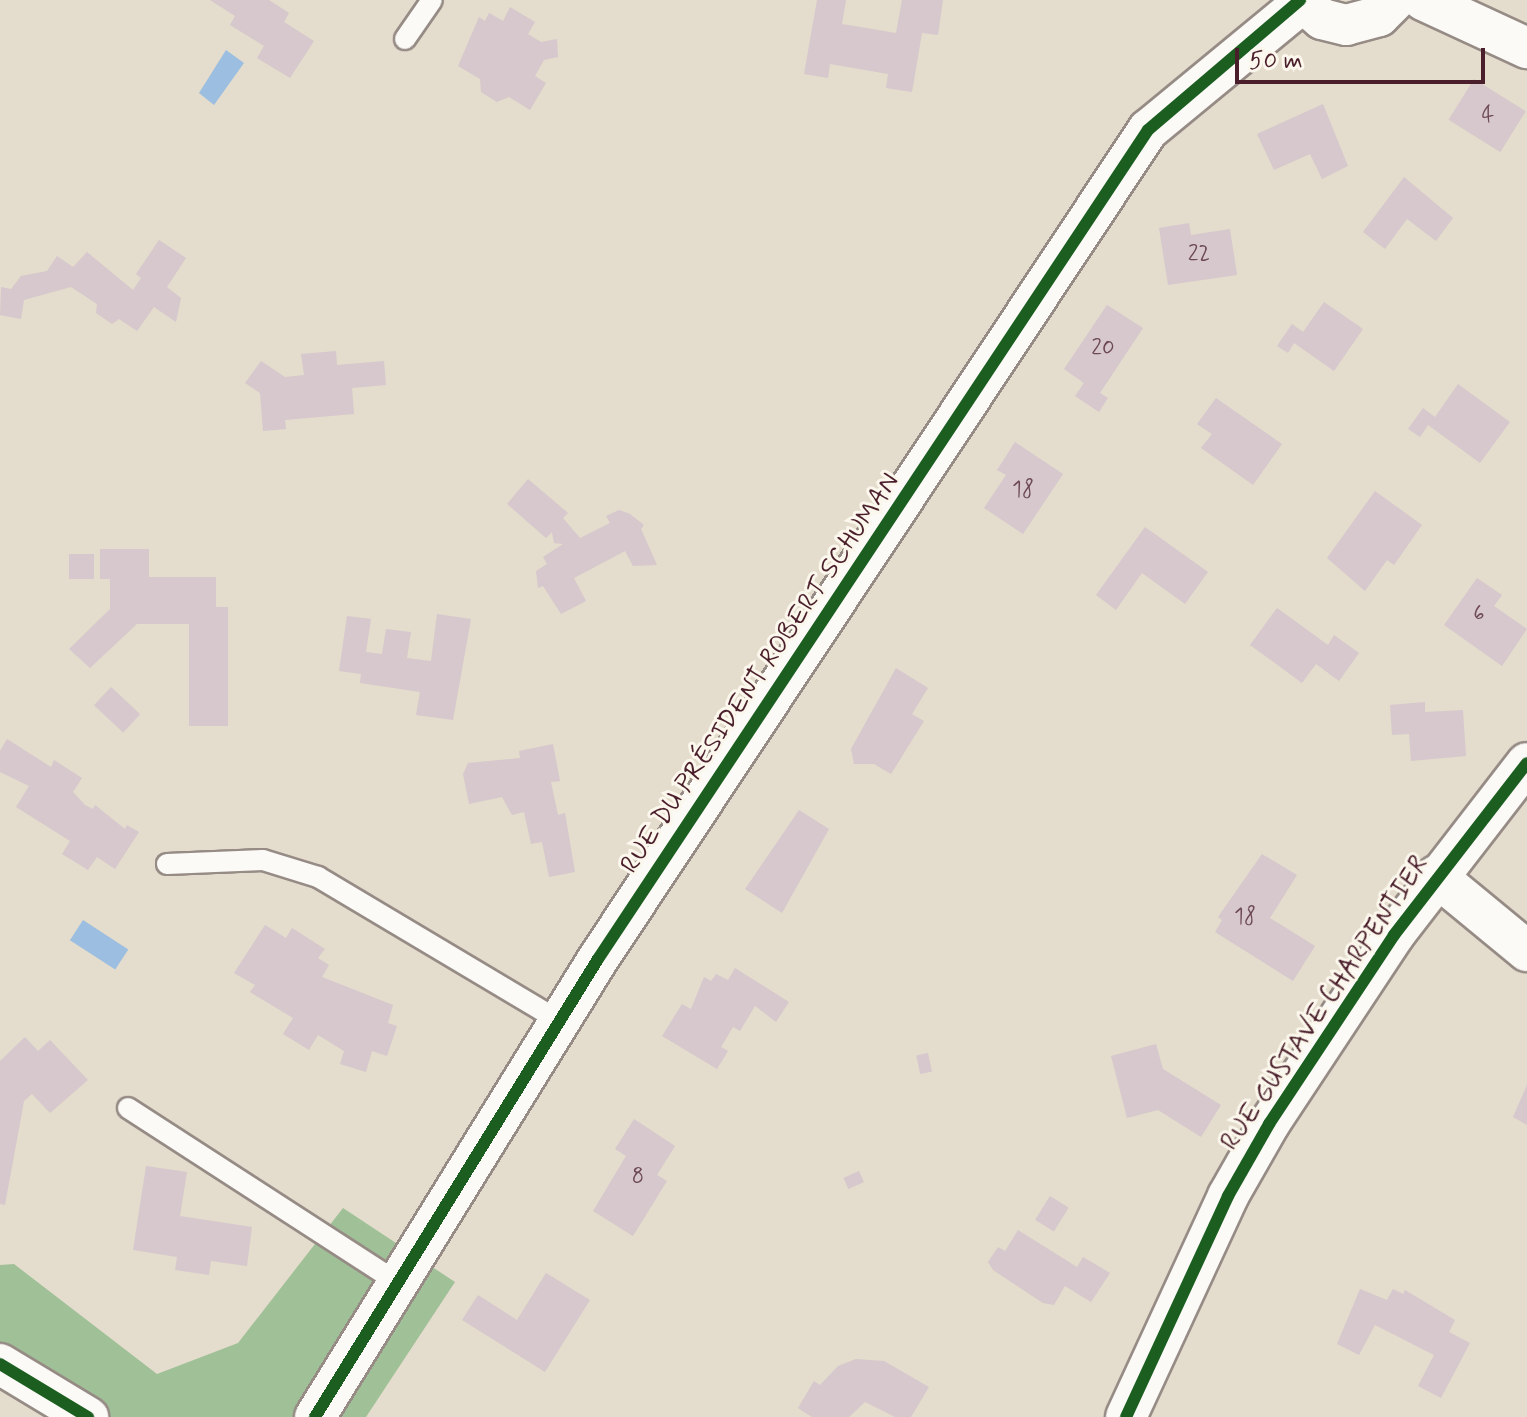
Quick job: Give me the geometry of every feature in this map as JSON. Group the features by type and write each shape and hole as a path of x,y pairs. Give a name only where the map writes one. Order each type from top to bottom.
{"street":[{"path":"1301,2 1322,19 1346,25 1379,16 1395,0"},
{"path":"1423,0 1527,48"},
{"name":"RUE DU PRÉSIDENT ROBERT SCHUMAN","path":"315,1417 560,1021 1148,130 1301,2"},
{"name":"RUE GUSTAVE CHARPENTIER","path":"1126,1417 1239,1174 1436,876 1527,763"},
{"path":"1436,876 1527,951"},
{"path":"0,1364 88,1417"}],"lane":[{"path":"405,39 432,0"},
{"path":"167,864 263,860 318,877 560,1021"},
{"path":"128,1108 398,1283"}],"green space":[{"path":"343,1208 455,1282 366,1417 70,1417 0,1346 0,1265 14,1264 157,1374 238,1343"}],"water":[{"path":"226,50 244,63 214,105 199,93"},
{"path":"83,920 128,949 115,970 70,940"}],"building":[{"path":"210,0 269,0 289,13 284,22 314,41 290,78 257,58 264,46 230,25 235,16"},
{"path":"817,0 846,0 842,24 896,33 902,0 943,0 938,35 922,33 912,92 886,88 888,74 830,64 828,78 804,74"},
{"path":"510,7 535,22 528,34 541,42 557,39 558,57 544,60 535,76 546,83 530,110 509,97 497,102 481,92 480,79 458,66 479,17 485,21 489,13 503,21"},
{"path":"1474,79 1526,111 1500,152 1449,120"},
{"path":"1323,104 1348,166 1322,179 1310,154 1274,170 1257,134"},
{"path":"1404,177 1453,218 1436,241 1407,219 1385,249 1363,232"},
{"path":"1189,223 1191,235 1230,229 1237,275 1168,285 1159,228"},
{"path":"159,240 186,258 167,287 181,298 176,322 154,307 137,331 119,319 112,324 96,313 97,304 71,287 24,300 21,319 0,315 1,287 11,289 21,276 47,271 57,256 73,267 87,252 133,290 141,278 136,274"},
{"path":"1324,302 1363,329 1334,371 1294,343 1288,353 1277,346 1292,324 1303,332"},
{"path":"1107,305 1143,328 1100,393 1108,398 1099,412 1075,396 1084,383 1064,369"},
{"path":"336,351 337,365 384,361 386,385 352,388 354,414 285,420 286,429 263,431 260,393 245,383 261,361 285,377 304,375 301,354"},
{"path":"1458,384 1510,422 1480,463 1428,425 1420,437 1408,429 1423,408 1435,417"},
{"path":"1216,398 1282,444 1253,485 1201,448 1212,434 1197,424"},
{"path":"1015,442 1063,474 1023,534 984,508 1006,475 997,470"},
{"path":"528,479 568,513 563,518 580,538 610,523 606,516 619,510 630,514 644,525 641,529 657,565 633,566 625,551 574,578 586,601 561,614 543,586 538,588 536,571 547,564 543,557 563,544 554,543 552,532 546,538 507,504"},
{"path":"1375,491 1422,525 1394,565 1387,560 1365,591 1327,558"},
{"path":"1145,527 1208,572 1185,604 1142,573 1116,610 1096,595"},
{"path":"100,549 149,549 149,577 216,577 216,607 228,607 228,726 189,726 189,624 137,624 90,668 69,649 110,609 110,579 100,579"},
{"path":"69,554 94,554 94,579 69,579"},
{"path":"1477,578 1502,595 1494,606 1527,629 1502,666 1444,625"},
{"path":"1277,608 1328,645 1334,635 1359,653 1339,681 1316,664 1302,683 1250,645"},
{"path":"437,614 471,619 453,720 416,715 420,692 360,683 361,674 339,671 347,616 371,619 366,652 382,654 386,629 411,632 407,658 431,661"},
{"path":"896,668 928,688 912,714 924,721 891,774 874,764 854,764 851,749"},
{"path":"111,687 140,714 123,733 94,705"},
{"path":"1425,702 1425,712 1463,710 1466,756 1411,761 1409,734 1392,735 1390,705"},
{"path":"7,739 51,767 54,760 82,778 73,792 85,805 93,809 95,805 125,829 127,825 139,832 115,869 97,857 88,870 62,854 70,841 16,807 29,786 0,772 0,751"},
{"path":"553,744 560,781 551,782 558,815 565,813 575,872 549,877 542,842 531,844 524,812 512,815 502,797 469,804 463,774 468,763 520,758 519,751"},
{"path":"799,810 829,829 782,913 745,889"},
{"path":"1262,854 1297,875 1270,918 1315,946 1293,981 1215,932 1222,920 1218,917"},
{"path":"265,925 286,938 292,928 325,949 318,958 329,965 322,977 393,1005 388,1023 397,1026 387,1056 372,1051 366,1072 340,1064 344,1051 318,1035 309,1050 283,1034 293,1018 250,992 255,985 234,973"},
{"path":"735,968 789,1002 776,1022 755,1006 740,1031 733,1027 721,1047 728,1051 717,1069 662,1036 682,1004 691,1009 704,977 711,981 716,974 728,980"},
{"path":"25,1037 38,1051 50,1040 88,1080 50,1113 32,1094 24,1101 5,1205 0,1204 0,1061"},
{"path":"1156,1044 1163,1069 1221,1105 1201,1137 1158,1110 1127,1118 1111,1056"},
{"path":"928,1053 932,1072 920,1074 916,1055"},
{"path":"1527,1085 1527,1125 1513,1117"},
{"path":"634,1119 675,1146 657,1175 667,1181 633,1236 593,1211 626,1156 615,1149"},
{"path":"146,1166 187,1172 180,1216 252,1227 247,1266 211,1261 209,1275 175,1270 177,1257 133,1250"},
{"path":"859,1171 864,1182 848,1189 843,1178"},
{"path":"1050,1196 1069,1208 1054,1231 1035,1220"},
{"path":"1018,1230 1077,1267 1083,1257 1110,1273 1091,1302 1065,1286 1054,1305 1043,1303 993,1270 988,1262 998,1247 1005,1251"},
{"path":"546,1273 590,1300 545,1372 462,1320 478,1295 517,1320"},
{"path":"1360,1289 1387,1300 1393,1289 1403,1294 1405,1290 1455,1320 1449,1332 1470,1343 1441,1398 1418,1386 1434,1355 1375,1325 1359,1355 1337,1344"},
{"path":"856,1359 884,1361 929,1387 911,1417 895,1417 865,1402 849,1417 812,1417 798,1408 814,1381 820,1385 838,1366"}],"cycle path":[{"path":"315,1417 598,959 1148,130 1300,0"},
{"path":"1126,1417 1228,1196 1269,1124 1394,935 1527,763"},
{"path":"0,1364 88,1417"}]}
